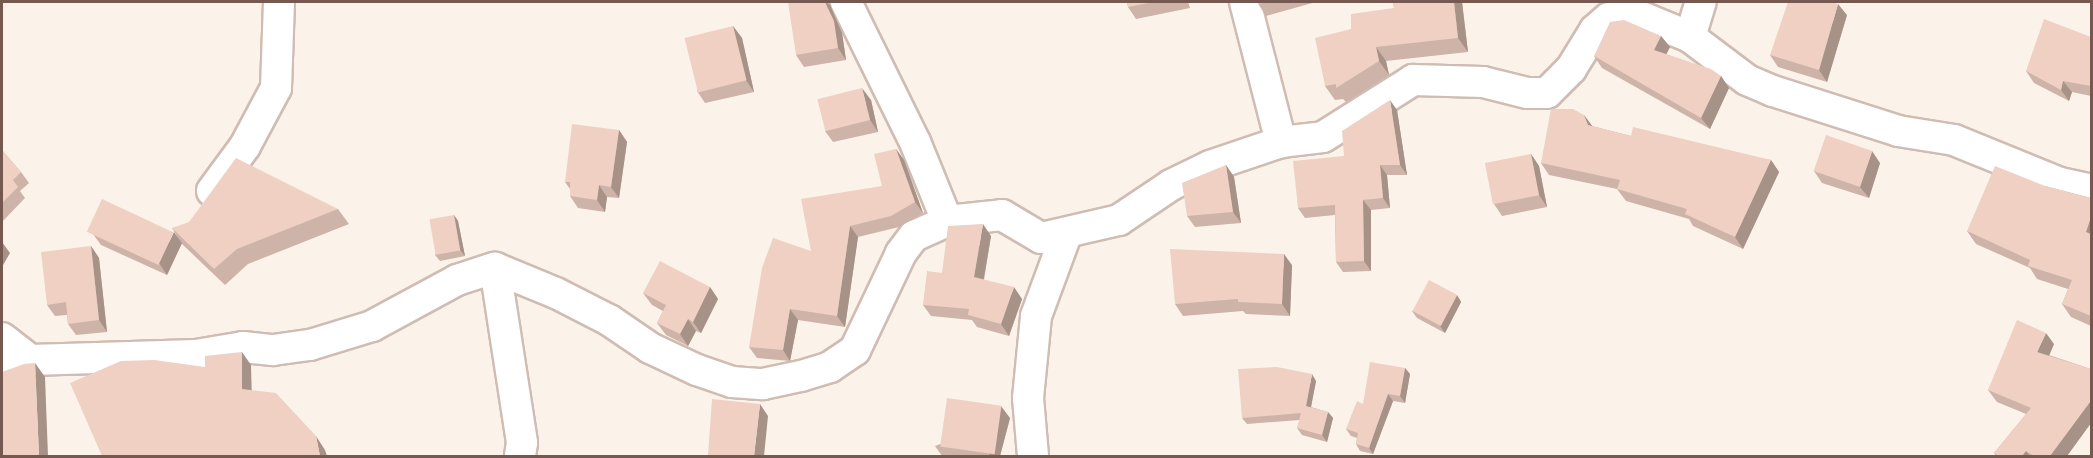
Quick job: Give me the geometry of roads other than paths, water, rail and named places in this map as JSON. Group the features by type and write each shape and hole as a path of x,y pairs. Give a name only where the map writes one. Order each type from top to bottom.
{"street":[{"path":"192,218 245,146 276,88 279,2"},
{"path":"846,2 915,142 947,221"},
{"path":"1245,2 1281,142"},
{"path":"1690,37 1701,2"},
{"path":"2,371 30,360 196,355 310,345 372,326 457,280 495,268 556,293 609,320 650,348 697,369 732,382 763,384 830,367 855,350 901,253 914,236 947,221 1002,215 1041,238 1066,235 1119,220 1171,185 1209,166 1281,142 1323,137 1413,80 1483,82 1527,93 1547,93 1571,69 1595,30 1609,18 1634,14 1690,37 1747,80 1773,91 1898,131 1954,140 2060,183 2091,190"},
{"path":"1033,456 1028,398 1036,316 1066,235"},
{"path":"495,268 522,443 520,456"},
{"path":"2,338 30,360"}]}
